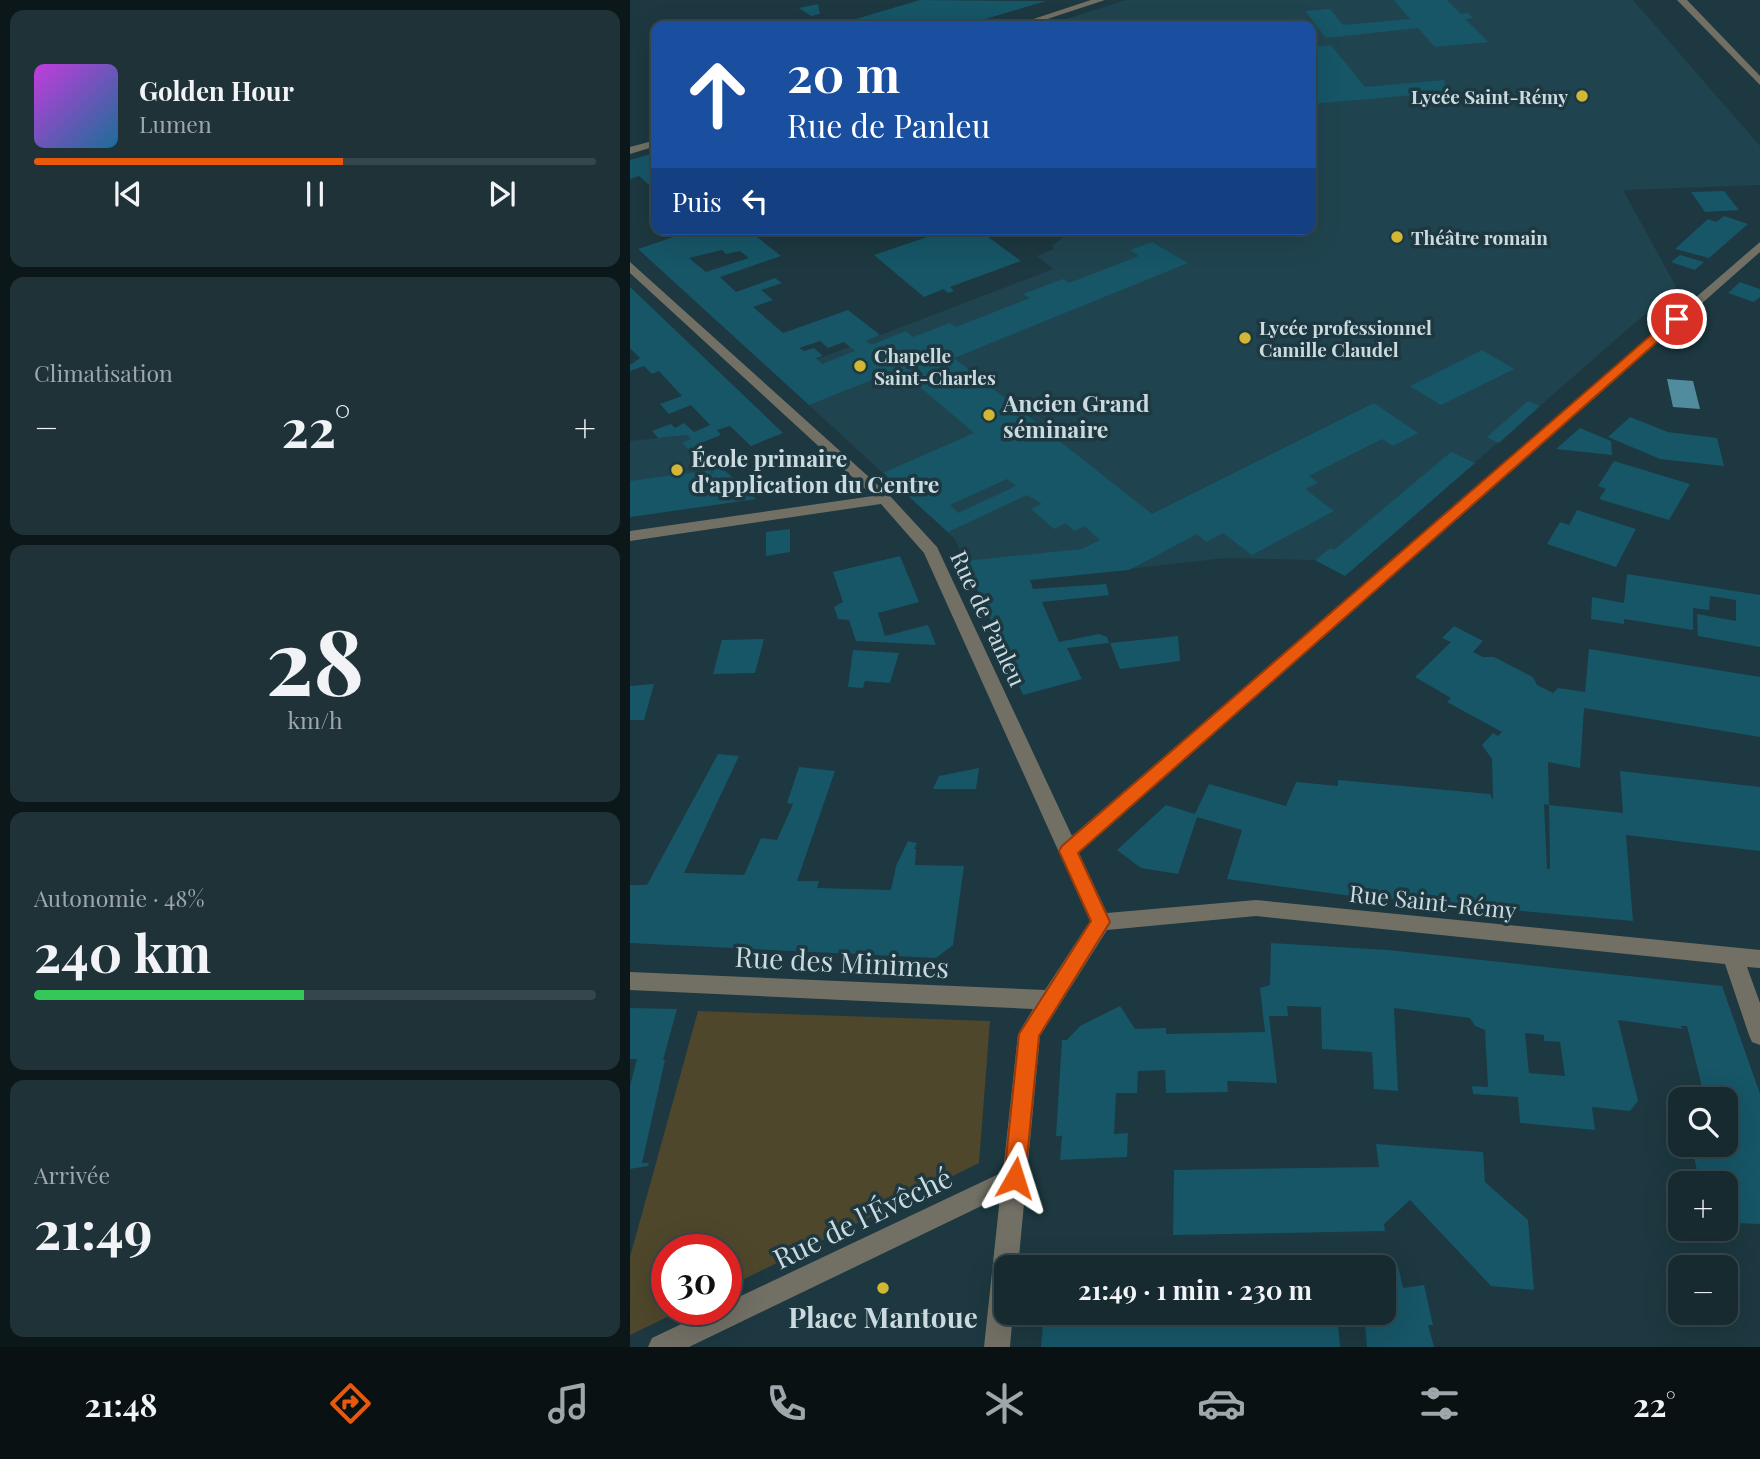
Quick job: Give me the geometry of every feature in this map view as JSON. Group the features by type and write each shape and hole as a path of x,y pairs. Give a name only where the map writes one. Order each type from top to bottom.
{"street":[{"path":"1033,21 1100,0"},
{"path":"1682,0 1760,82"},
{"path":"630,151 651,145"},
{"path":"1068,851 1760,246"},
{"name":"Rue de Panleu","path":"630,266 885,499 931,551 1101,922"},
{"path":"630,536 885,499"},
{"name":"Rue Saint-Rémy","path":"1101,922 1256,908 1760,959"},
{"path":"997,1347 1029,1034 1101,922"},
{"path":"1733,956 1760,1035"},
{"name":"Rue des Minimes","path":"630,981 1051,1000"},
{"name":"Rue de l'Évêché","path":"661,1347 1015,1178"}],"shaded area":[{"name":"Lycée professionnel Camille Claudel","path":"1126,0 1633,0 1760,146 1760,185 1623,190 1676,287 1345,576 1315,560 1226,558 975,586 955,539 776,375 1053,269 1037,256 1054,249 1052,246 1066,235 1316,235 1316,21 1060,21"},
{"path":"1667,379 1693,381 1700,409 1673,407"},
{"name":"École primaire d'application du Centre","path":"687,435 756,499 630,517 630,441"},
{"path":"698,1011 990,1021 979,1163 742,1280 742,1234 651,1234 651,1325 630,1335 630,1257"}],"building":[{"path":"920,0 1046,1 979,21 856,19"},
{"path":"1394,0 1447,0 1461,14 1468,13 1473,18 1465,19 1488,42 1435,47 1418,28 1326,38 1316,25 1316,21 1313,21 1305,11 1330,9 1343,25 1410,19"},
{"path":"818,4 820,14 811,16 799,8"},
{"path":"1331,45 1365,87 1444,80 1447,92 1316,104 1316,46"},
{"path":"651,154 651,187 639,176 630,179 630,160"},
{"path":"1724,191 1739,210 1705,212 1691,192"},
{"path":"1724,216 1748,224 1709,258 1675,249 1708,219 1716,222"},
{"name":"Ancien Grand séminaire","path":"679,235 755,235 781,256 720,277 736,292 775,278 782,283 761,290 773,300 753,307 783,333 848,310 880,335 866,341 871,345 906,331 913,337 950,323 956,327 1030,298 1023,294 1063,279 1069,283 1139,256 1130,250 1152,242 1188,263 954,358 1152,514 1374,403 1418,433 1393,446 1382,439 1309,476 1318,483 1305,489 1334,511 1252,555 1223,533 1206,542 1197,534 1129,570 1030,580 1033,589 1106,584 1109,595 1042,602 1059,642 1099,634 1107,637 1109,643 1067,648 1082,679 1023,695 965,561 1082,549 1100,540 1084,526 1074,531 1066,523 1054,529 1031,509 1042,504 1027,495 948,532 883,473 974,433 899,369 809,405 638,249","holes":["722,250 726,254 740,251 749,258 706,272 689,258","820,341 828,348 844,342 855,351 822,364 816,358 823,356 814,348 804,351 799,348","1007,479 1016,486 958,513 950,505"]},
{"path":"933,235 985,235 1021,261 950,287 954,291 948,293 944,289 924,297 874,255"},
{"path":"1680,255 1704,262 1695,270 1671,262"},
{"path":"1740,282 1760,289 1760,297 1754,302 1728,293"},
{"path":"630,287 783,433 751,446 730,426 717,430 721,435 696,445 756,499 630,517 630,481 711,470 682,443 691,439 687,435 658,438 652,431 671,424 675,428 684,423 694,432 710,425 691,405 669,414 660,404 682,396 659,371 652,374 644,366 630,371 630,365 640,358 630,348"},
{"path":"1482,350 1514,369 1441,405 1410,386"},
{"path":"1528,401 1540,406 1499,443 1487,437"},
{"path":"1630,417 1668,432 1717,438 1724,466 1660,459 1608,437"},
{"path":"1580,428 1611,441 1612,455 1556,449"},
{"path":"1451,452 1475,463 1345,576 1315,560 1331,548 1334,550"},
{"path":"1614,461 1690,484 1669,520 1599,499 1606,489 1598,486"},
{"path":"1577,510 1636,529 1616,567 1547,544 1560,522 1569,525"},
{"path":"790,529 790,552 766,556 766,532"},
{"path":"900,556 919,602 878,613 885,636 928,625 936,645 856,641 849,620 838,619 834,607 843,602 833,572"},
{"path":"1627,574 1760,595 1760,647 1698,636 1697,614 1736,621 1736,600 1710,596 1709,610 1693,608 1693,630 1624,619 1624,624 1591,619 1592,597 1624,603"},
{"path":"1454,626 1483,641 1473,652 1483,657 1494,657 1533,677 1537,685 1553,693 1558,688 1585,692 1589,649 1760,677 1760,737 1584,708 1580,768 1548,762 1549,805 1623,813 1620,771 1760,787 1760,851 1626,835 1633,921 1344,895 1227,879 1242,830 1197,817 1178,874 1141,868 1117,850 1166,805 1195,814 1209,784 1286,806 1296,782 1338,786 1338,780 1490,794 1493,800 1492,759 1482,745 1493,733 1498,736 1502,732 1447,702 1451,698 1415,677 1451,642 1442,638","holes":["1544,804 1549,805 1550,869 1547,869"]},
{"path":"1178,636 1180,661 1120,669 1110,643"},
{"path":"764,639 755,673 713,674 722,640"},
{"path":"853,650 899,653 890,683 865,681 863,688 848,687"},
{"path":"654,684 644,720 630,720 630,686"},
{"path":"718,754 739,756 684,873 744,875 761,838 777,840 793,804 787,803 799,767 835,771 797,881 819,881 817,888 891,890 896,866 908,841 917,843 914,849 915,865 964,866 953,945 936,958 630,943 630,885 647,885"},
{"path":"979,768 976,789 933,789 939,776"},
{"path":"1271,943 1388,950 1722,986 1760,1094 1760,1224 1738,1223 1738,1171 1697,1171 1694,1157 1738,1157 1738,1087 1702,1087 1687,1026 1681,1026 1682,1029 1618,1020 1638,1101 1630,1111 1592,1107 1595,1130 1520,1123 1518,1097 1473,1094 1472,1086 1488,1087 1485,1030 1475,1026 1470,1018 1394,1008 1398,1091 1374,1089 1372,1052 1322,1049 1321,1007 1287,1006 1288,1016 1269,1016 1277,1083 1227,1081 1228,1092 1166,1093 1165,1070 1138,1071 1137,1093 1116,1093 1114,1134 1128,1133 1127,1157 1060,1160 1062,1136 1056,1136 1062,1040 1067,1040 1080,1026 1120,1006 1135,1029 1166,1028 1166,1034 1265,1032 1260,988 1270,985","holes":["1525,1033 1544,1035 1544,1041 1560,1042 1565,1076 1529,1073"]},
{"path":"630,1008 677,1009 663,1060 642,1163 649,1163 648,1166 630,1169 630,1086 637,1059 630,1059"},
{"path":"1376,1144 1483,1152 1485,1182 1528,1220 1534,1290 1491,1286 1410,1200 1384,1224 1385,1231 1173,1235 1174,1170 1379,1167"},
{"path":"1398,1266 1403,1288 1424,1285 1433,1325 1428,1325 1434,1347 1367,1347 1365,1325 1396,1325"},
{"path":"1043,1325 1338,1325 1340,1347 1041,1347"}],"place":[{"name":"Lycée Saint-Rémy","path":"1582,96"},
{"name":"Théâtre romain","path":"1397,237"},
{"name":"Lycée professionnel Camille Claudel","path":"1245,338"},
{"name":"Chapelle Saint-Charles","path":"860,366"},
{"name":"Ancien Grand séminaire","path":"989,415"},
{"name":"École primaire d'application du Centre","path":"677,470"},
{"name":"Place Mantoue","path":"883,1288"}],"route":[{"path":"1015,1178 1029,1034 1101,922 1068,851 1677,319"}]}
